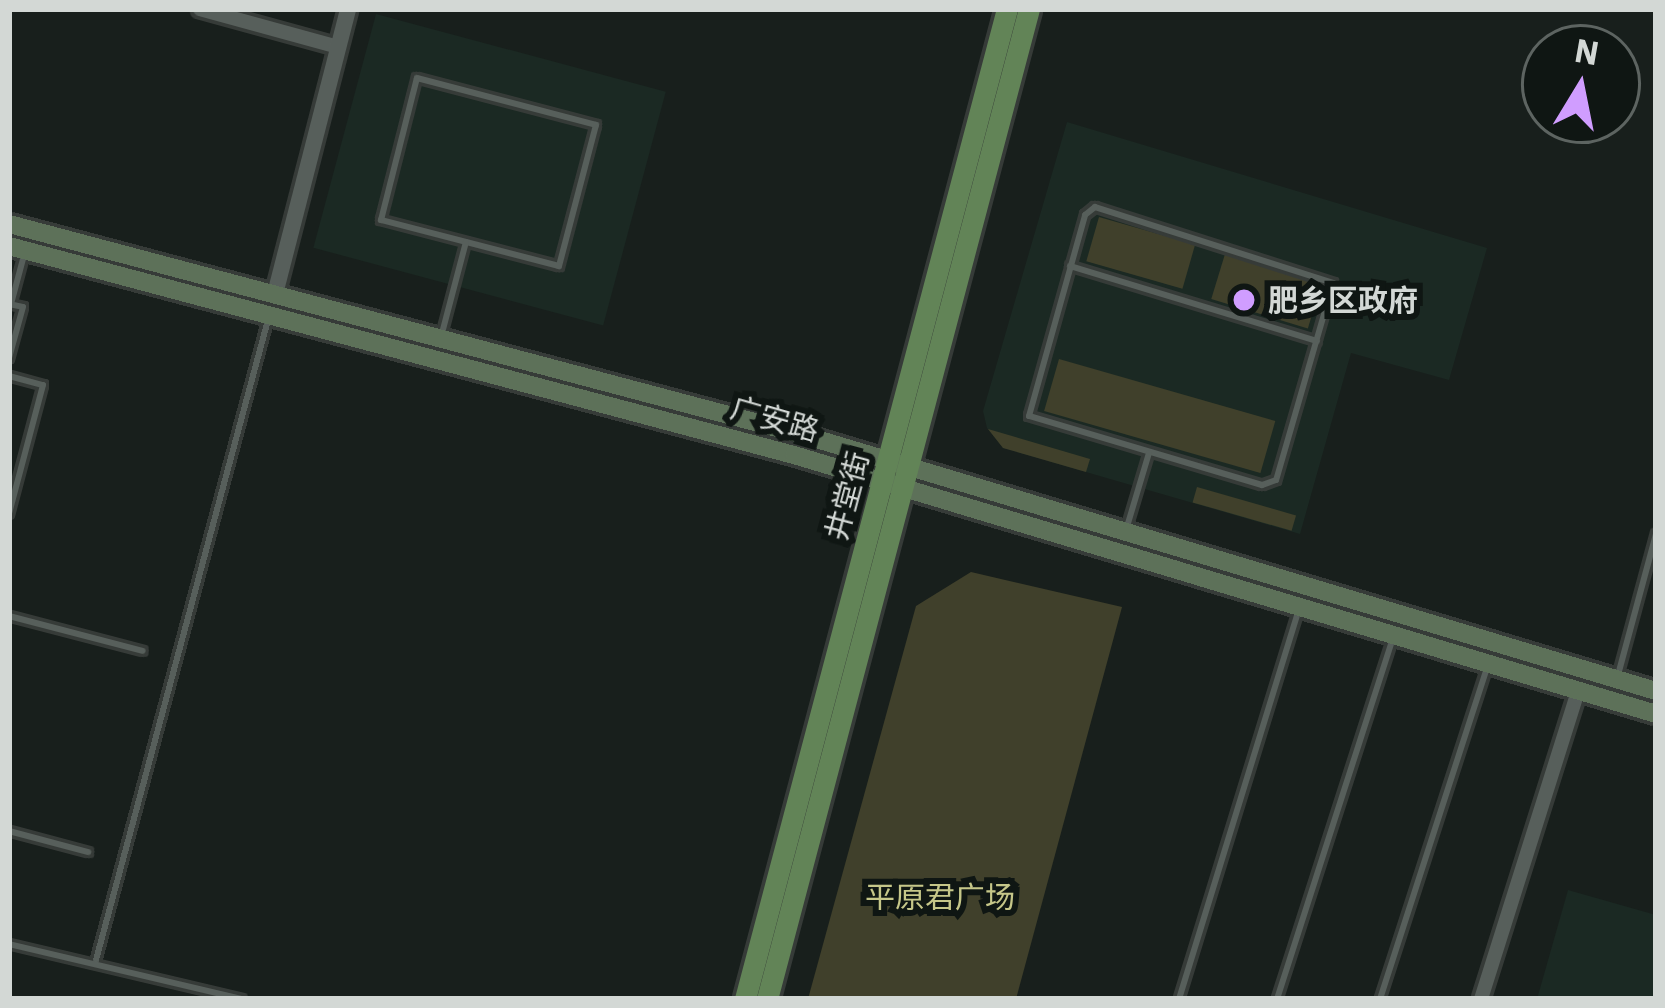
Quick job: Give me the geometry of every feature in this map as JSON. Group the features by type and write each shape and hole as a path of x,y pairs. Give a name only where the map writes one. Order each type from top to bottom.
{"main road":[{"name":"井堂街","path":"767,999 1007,9"},
{"name":"井堂街","path":"745,999 1029,9"},
{"name":"广安路","path":"9,224 441,338 895,474 1299,608 1656,714"},
{"name":"广安路","path":"17,249 1125,534 1656,692"}],"street":[{"path":"200,9 338,47"},
{"path":"275,294 348,9"},
{"path":"1481,999 1578,691"}],"lane":[{"path":"417,78 596,125 559,266 466,242 381,220 417,78"},
{"path":"1095,207 1331,280 1317,341 1276,480 1262,485 1028,416 1070,266 1095,207"},
{"path":"441,338 466,242"},
{"path":"9,358 22,307 10,304 17,249"},
{"path":"1070,266 1317,341"},
{"path":"9,944 94,967 270,315"},
{"path":"9,376 43,385 9,514"},
{"path":"1125,534 1148,453"},
{"path":"1616,680 1656,533"},
{"path":"1179,999 1299,608"},
{"path":"9,616 143,651"},
{"path":"1277,999 1393,636"},
{"path":"1379,999 1488,664"},
{"path":"9,831 88,852"},
{"path":"96,960 242,999"}],"shaded area":[{"path":"376,14 666,92 603,325 313,248"},
{"name":"肥乡区政府","path":"1067,122 1487,248 1449,380 1351,353 1300,534 1003,448 987,428 983,411"},
{"path":"1568,890 1656,915 1656,999 1537,999"}],"green space":[{"path":"1099,217 1195,245 1182,289 1086,261"},
{"path":"1225,254 1322,284 1308,328 1211,299"},
{"path":"1059,359 1275,421 1260,473 1044,411"},
{"path":"988,429 1090,459 1086,472 1003,448"},
{"path":"1197,487 1296,515 1292,531 1193,502"},
{"name":"平原君广场","path":"971,572 1122,607 1016,999 808,999 916,606"}],"place":[{"name":"肥乡区政府","path":"1244,300"}]}
